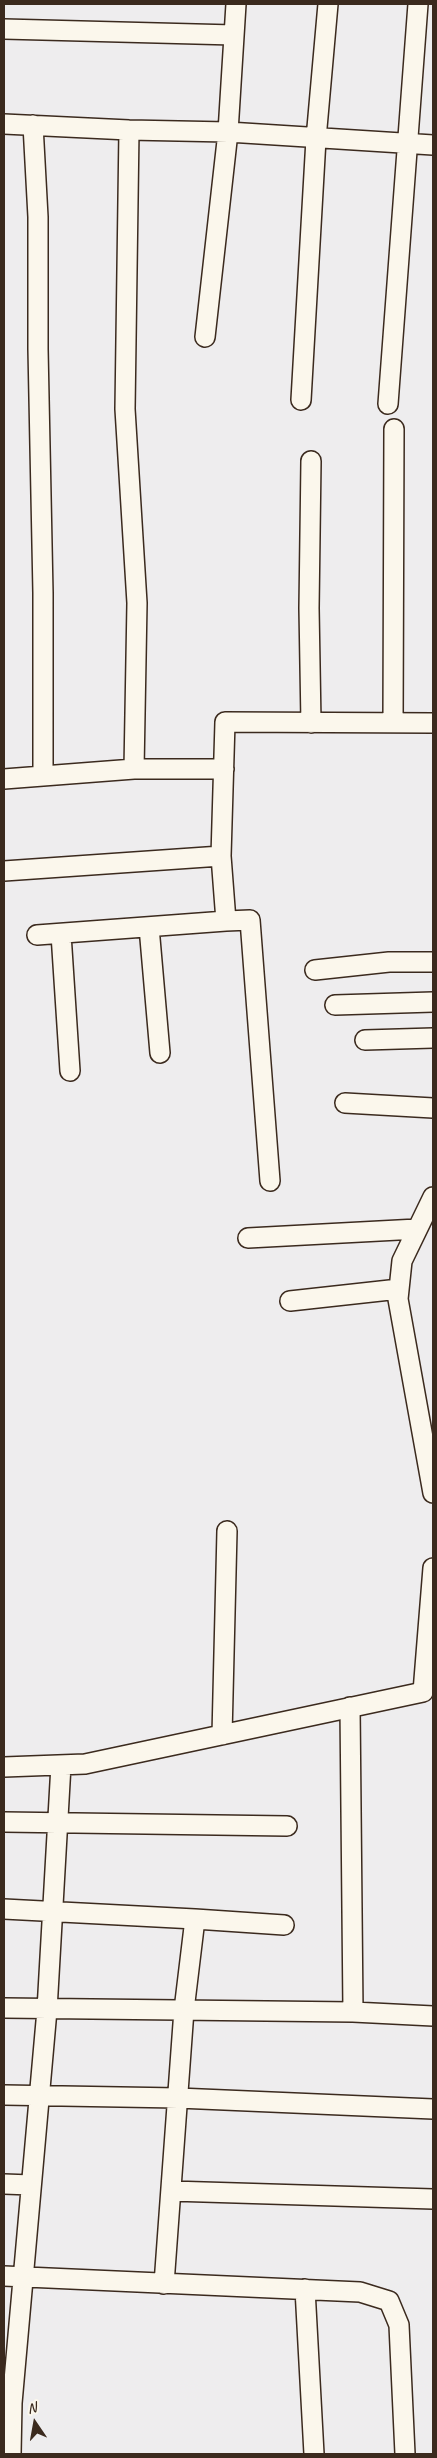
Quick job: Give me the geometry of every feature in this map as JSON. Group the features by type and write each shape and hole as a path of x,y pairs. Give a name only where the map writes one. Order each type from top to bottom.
{"street":[{"path":"205,337 228,132 236,4"},
{"path":"301,400 316,139 328,4"},
{"path":"388,404 418,4"},
{"path":"4,29 234,35"},
{"path":"4,124 129,130 228,132 433,145"},
{"path":"33,125 38,217 43,593 43,776"},
{"path":"129,130 125,409 136,603 134,769"},
{"path":"394,429 394,723"},
{"path":"311,461 309,608 311,724"},
{"path":"226,921 221,856 225,722 311,724 433,723"},
{"path":"4,779 134,769 224,769"},
{"path":"4,871 221,856"},
{"path":"37,935 250,920 270,1182"},
{"path":"149,927 160,1054"},
{"path":"61,934 70,1070"},
{"path":"315,970 389,962 433,962"},
{"path":"335,1006 433,1002"},
{"path":"364,1040 433,1038"},
{"path":"345,1103 433,1108"},
{"path":"432,1482 428,1432 398,1299 402,1261 433,1197"},
{"path":"248,1238 417,1229"},
{"path":"290,1301 399,1289"},
{"path":"222,1735 227,1532"},
{"path":"4,1767 85,1764 350,1707 428,1694 433,1568"},
{"path":"350,1707 354,2012"},
{"path":"12,2454 10,2365 23,2277 47,2010 56,1823 61,1765"},
{"path":"4,1822 288,1826"},
{"path":"4,1909 284,1925"},
{"path":"164,2284 184,2010 195,1919"},
{"path":"4,2008 47,2010 354,2012 433,2016"},
{"path":"4,2096 178,2098 433,2110"},
{"path":"4,2184 31,2185"},
{"path":"171,2191 433,2199"},
{"path":"4,2276 360,2292 389,2301 399,2325 405,2454"},
{"path":"305,2290 314,2454"}]}
